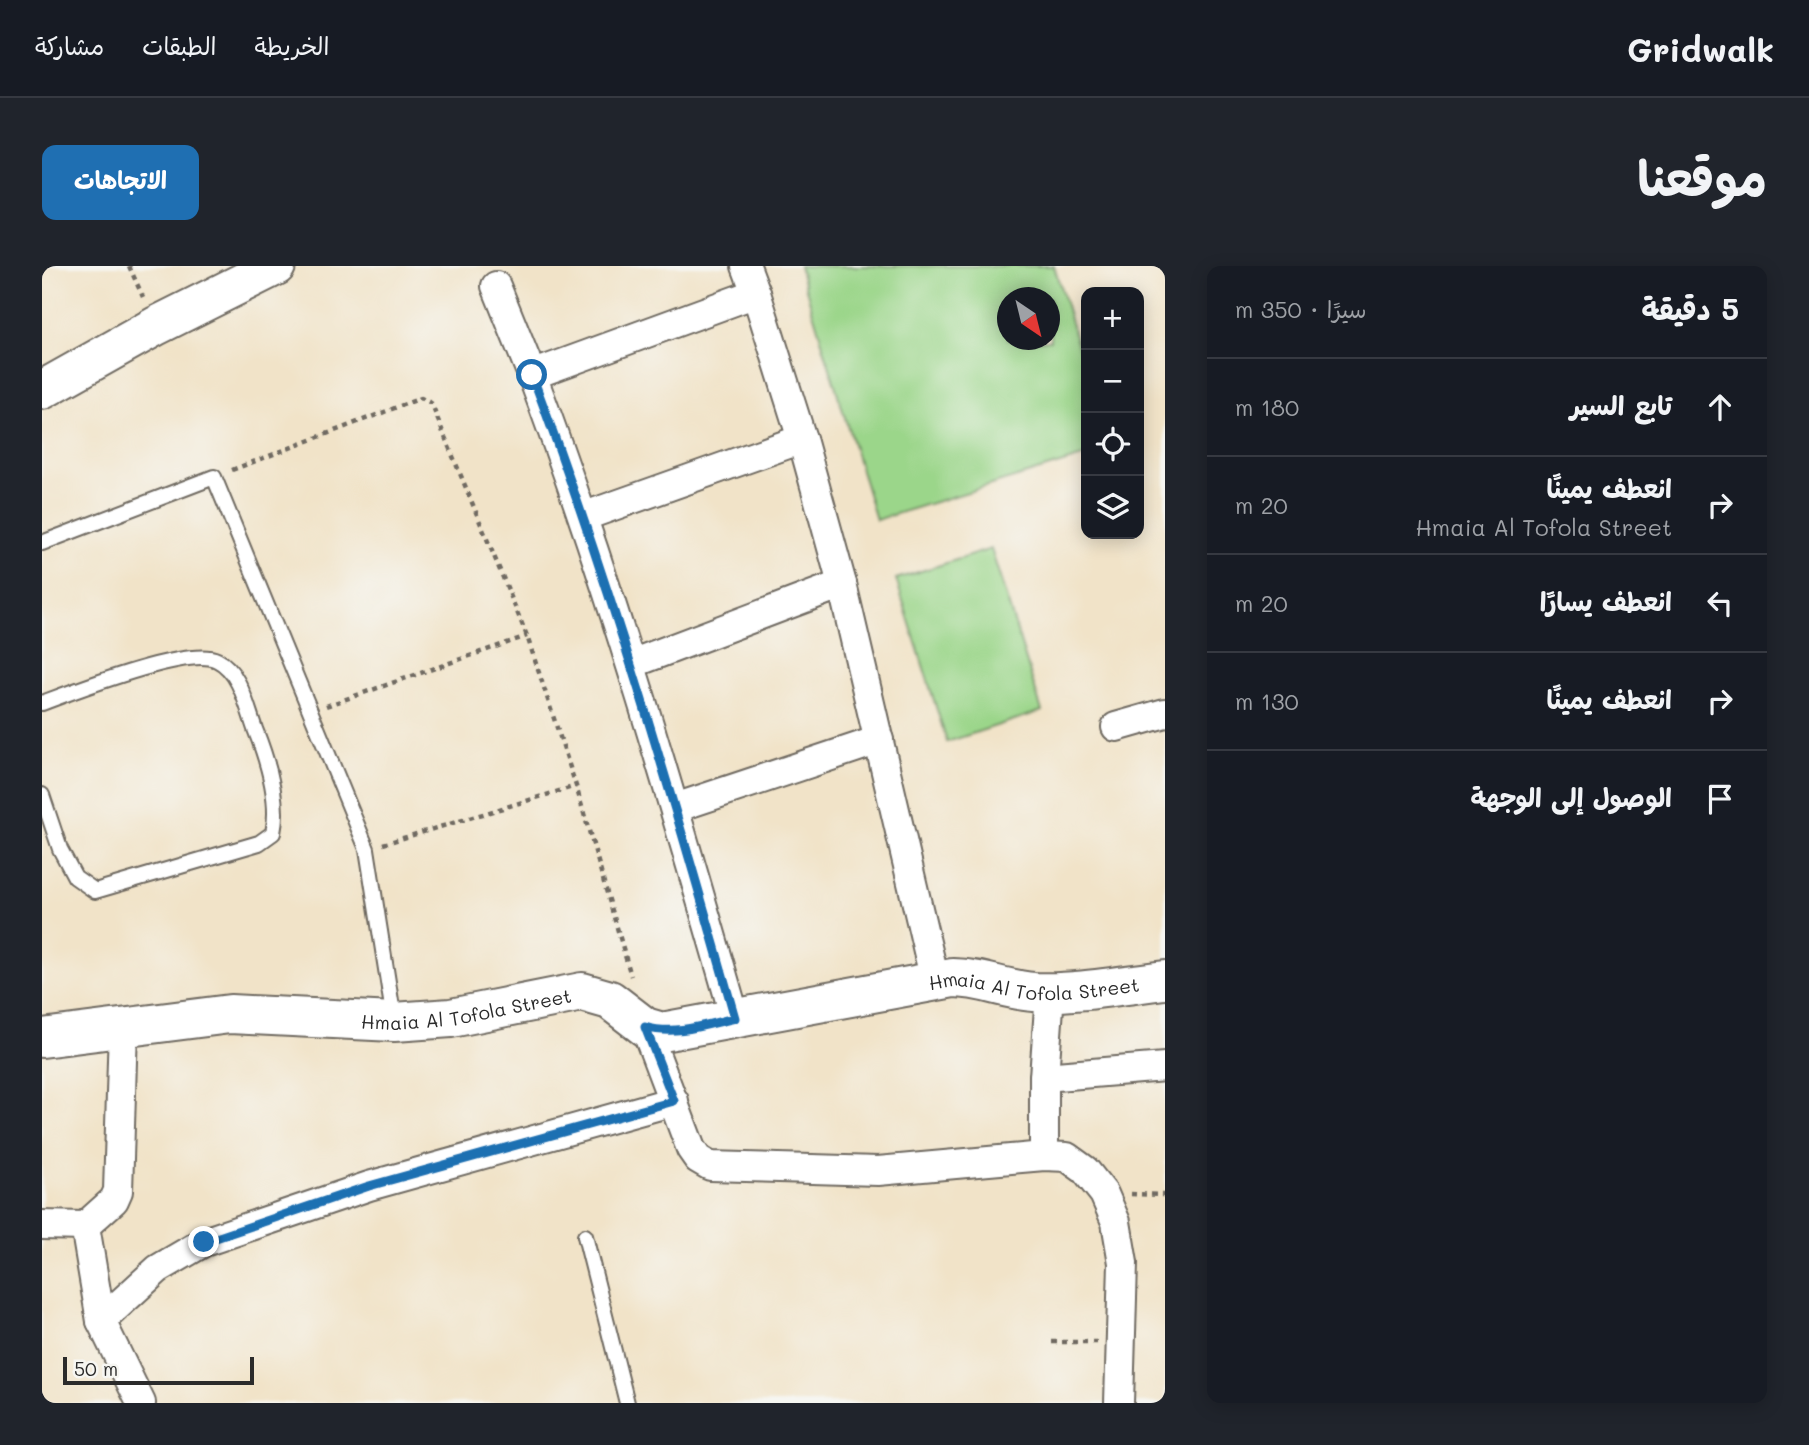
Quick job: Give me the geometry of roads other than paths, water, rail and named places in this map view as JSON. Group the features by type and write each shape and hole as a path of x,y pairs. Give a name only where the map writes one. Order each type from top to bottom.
{"street":[{"path":"42,388 156,326 276,266"},
{"path":"746,266 802,439 842,584 935,981"},
{"path":"496,286 585,516 675,808 735,1018"},
{"path":"532,375 756,293"},
{"path":"585,516 802,439"},
{"path":"631,663 842,584"},
{"path":"1115,727 1165,713"},
{"path":"675,808 879,740"},
{"name":"Hmaia Al Tofola Street","path":"42,1038 230,1014 394,1022 451,1018 582,992 597,993 645,1027 662,1032 935,981 971,978 1029,992 1050,993 1165,980"},
{"path":"1044,1156 1044,1077 1050,993"},
{"path":"645,1027 691,1149 698,1159 710,1166 878,1171 1044,1156 1067,1157 1085,1170 1104,1194 1116,1222 1123,1263 1119,1403"},
{"path":"42,1224 85,1226 105,1210 118,1191 123,1028"},
{"path":"1044,1077 1165,1067"},
{"path":"101,1321 158,1269 204,1242 369,1186 674,1101"},
{"path":"85,1226 101,1321 141,1403"}],"lane":[{"path":"42,543 214,477 368,849 394,1022"},
{"path":"42,703 125,674 194,657 217,660 235,677 262,746 276,817 273,833 259,843 95,891 75,877 61,849 42,795"},
{"path":"585,1236 627,1403"}]}
